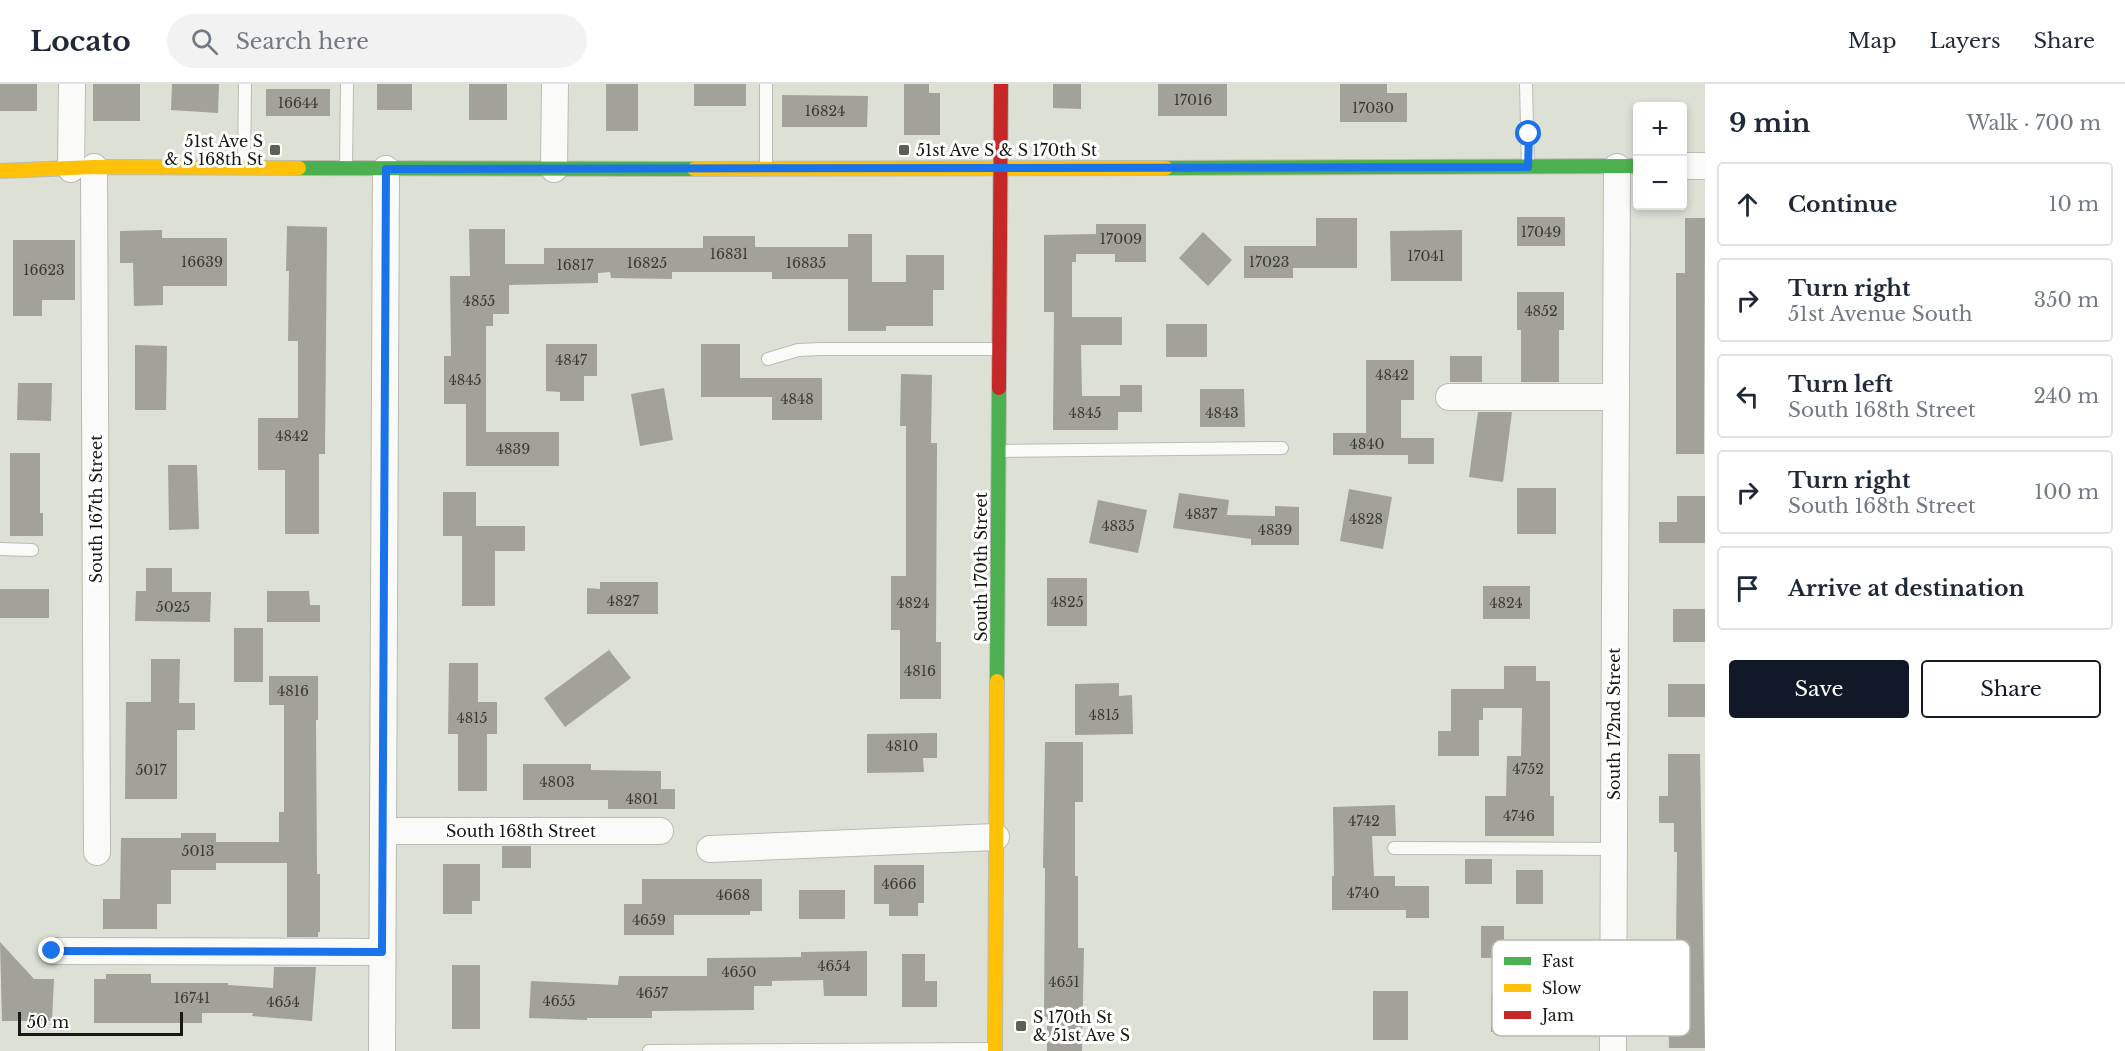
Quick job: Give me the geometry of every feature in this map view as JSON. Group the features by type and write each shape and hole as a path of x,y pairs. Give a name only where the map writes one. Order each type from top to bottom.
{"street":[{"name":"South 167th Street","path":"72,84 83,168 97,852"},
{"path":"554,169 555,84"},
{"name":"South 170th Street","path":"995,1050 1001,84"},
{"path":"0,171 83,168 1000,169 1627,166"},
{"name":"South 172nd Street","path":"1613,940 1616,397 1627,166"},
{"path":"1687,166 1705,166"},
{"path":"382,1051 386,169"},
{"path":"1449,397 1616,397"},
{"name":"South 168th Street","path":"382,831 660,831"},
{"path":"710,849 996,837"},
{"path":"52,951 382,952"},
{"name":"South 172nd Street","path":"1612,1036 1612,1051"}],"lane":[{"path":"244,168 245,84"},
{"path":"346,169 347,84"},
{"path":"766,84 766,169"},
{"path":"1526,84 1528,167"},
{"path":"768,359 798,350 820,349 999,349"},
{"path":"998,452 1282,448"},
{"path":"0,549 32,550"},
{"path":"1394,848 1614,849"},
{"path":"649,1051 995,1050"}],"building":[{"path":"0,84 37,84 37,111 0,111"},
{"path":"93,84 140,84 140,121 93,121"},
{"path":"172,84 219,84 218,113 171,110"},
{"path":"377,84 412,84 412,110 377,110"},
{"path":"469,84 507,84 507,120 469,120"},
{"path":"606,84 638,84 638,131 606,131"},
{"path":"694,84 746,84 746,106 694,106"},
{"path":"904,84 929,84 929,93 940,93 940,135 904,135"},
{"path":"1053,84 1081,84 1081,109 1053,108"},
{"path":"1158,84 1227,84 1227,116 1158,116"},
{"path":"1340,84 1387,84 1387,93 1407,93 1407,122 1340,122"},
{"path":"266,89 330,89 330,116 266,116"},
{"path":"782,95 868,96 867,127 782,127"},
{"path":"1517,217 1565,217 1565,246 1517,246"},
{"path":"1316,218 1357,218 1357,268 1293,268 1293,278 1244,278 1244,246 1316,246"},
{"path":"1685,218 1705,218 1704,454 1676,454 1676,273 1685,273"},
{"path":"1096,224 1146,224 1146,262 1115,262 1115,254 1076,254 1076,262 1072,262 1072,317 1122,317 1122,345 1081,345 1082,396 1120,396 1120,385 1142,385 1142,412 1118,412 1118,430 1053,430 1054,312 1044,312 1044,235 1096,234"},
{"path":"287,226 327,227 325,454 319,454 319,534 285,534 285,470 258,470 258,418 298,418 298,341 288,341"},
{"path":"469,229 505,229 505,264 544,264 544,248 703,248 703,236 755,236 755,247 848,247 848,234 872,234 872,282 906,282 906,255 944,255 944,290 933,290 933,326 886,326 886,331 848,331 848,279 772,279 772,272 672,272 672,279 611,278 610,272 598,273 598,283 509,285 509,314 493,314 493,326 486,326 486,432 559,432 559,466 466,466 466,404 444,404 444,356 451,356 450,276 470,276"},
{"path":"162,230 162,238 227,238 227,286 163,286 163,305 134,306 133,263 120,263 120,231"},
{"path":"1462,230 1462,281 1391,281 1390,231"},
{"path":"1203,232 1232,260 1208,286 1179,258"},
{"path":"13,240 75,240 75,300 42,300 42,316 13,316"},
{"path":"1517,292 1564,292 1564,330 1559,330 1559,382 1521,382 1521,330 1517,330"},
{"path":"1166,324 1207,324 1207,357 1166,357"},
{"path":"546,344 597,344 597,376 584,376 584,401 560,401 560,392 546,391"},
{"path":"701,344 740,344 740,378 822,378 822,420 772,420 772,397 701,397"},
{"path":"135,345 167,346 166,410 135,410"},
{"path":"1450,356 1482,356 1482,382 1450,382"},
{"path":"1366,360 1414,360 1414,400 1401,400 1401,438 1434,438 1434,464 1408,464 1408,455 1333,455 1333,433 1366,433"},
{"path":"901,374 932,375 931,443 937,443 936,642 941,642 941,699 900,699 900,630 891,630 891,576 906,576 906,426 900,426"},
{"path":"18,383 52,383 51,421 17,420"},
{"path":"664,388 673,440 640,446 631,394"},
{"path":"1200,389 1244,389 1245,427 1200,427"},
{"path":"1478,412 1512,412 1503,482 1469,477"},
{"path":"10,453 40,453 40,513 43,513 43,536 10,536"},
{"path":"168,465 197,465 199,529 169,530"},
{"path":"1517,488 1556,488 1556,534 1517,534"},
{"path":"1349,489 1392,497 1383,549 1340,541"},
{"path":"443,492 476,492 476,526 525,526 525,551 495,551 495,606 462,606 462,536 443,536"},
{"path":"1179,493 1229,500 1227,515 1275,516 1275,506 1299,507 1299,545 1251,545 1251,539 1173,528"},
{"path":"1677,496 1705,496 1705,543 1659,543 1659,522 1677,522"},
{"path":"1098,500 1147,510 1138,553 1089,543"},
{"path":"146,568 172,568 172,592 211,592 210,622 135,621 136,591 146,591"},
{"path":"1047,578 1087,578 1087,626 1047,626"},
{"path":"600,582 658,582 658,614 587,614 587,588 600,589"},
{"path":"1483,586 1530,586 1530,619 1483,619"},
{"path":"0,589 49,589 49,618 0,618"},
{"path":"267,591 309,591 310,605 320,605 320,622 267,622"},
{"path":"1673,609 1705,609 1705,642 1673,642"},
{"path":"234,628 263,628 263,682 234,682"},
{"path":"609,650 631,678 565,727 544,698"},
{"path":"151,659 180,659 179,703 195,703 195,730 177,730 177,799 125,799 126,702 151,702"},
{"path":"449,663 478,663 478,702 497,702 497,734 487,734 487,791 458,791 458,734 448,734"},
{"path":"1504,666 1536,666 1536,681 1550,681 1550,796 1554,796 1554,836 1485,836 1485,796 1506,796 1507,756 1521,756 1522,708 1483,708 1483,720 1479,720 1479,756 1438,756 1438,731 1451,731 1451,689 1504,689"},
{"path":"269,676 318,676 317,874 320,874 320,932 318,932 318,937 287,937 287,863 216,863 216,870 171,870 171,904 157,904 157,929 103,929 103,899 120,899 121,838 181,838 181,833 216,833 216,842 279,842 279,812 284,812 284,705 269,705"},
{"path":"1119,683 1119,696 1132,695 1133,734 1075,735 1075,684"},
{"path":"1668,684 1705,684 1705,717 1668,717"},
{"path":"937,733 937,758 923,758 924,772 867,773 867,734"},
{"path":"1045,742 1083,742 1083,802 1075,802 1078,948 1084,948 1082,1051 1047,1051 1047,1017 1044,1017 1045,868 1043,868"},
{"path":"1668,754 1700,754 1705,1048 1669,1048 1669,1036 1690,1036 1690,940 1676,940 1677,852 1674,852 1674,823 1659,823 1659,796 1668,796"},
{"path":"523,764 591,764 591,770 661,771 661,789 675,789 675,809 608,809 608,800 523,800"},
{"path":"1395,805 1396,836 1372,836 1374,876 1395,876 1395,886 1429,886 1429,918 1406,918 1406,910 1332,910 1333,807"},
{"path":"502,846 531,846 531,868 502,868"},
{"path":"1465,859 1492,859 1492,884 1465,884"},
{"path":"443,864 480,864 480,901 472,901 472,914 443,914"},
{"path":"874,865 924,865 924,903 918,903 918,916 889,916 889,904 874,904"},
{"path":"1516,870 1543,870 1543,904 1516,904"},
{"path":"642,879 762,879 762,911 750,911 750,915 674,915 674,935 624,935 624,904 642,904"},
{"path":"799,890 845,890 845,919 799,919"},
{"path":"1481,926 1504,926 1504,940 1492,940 1492,958 1481,958"},
{"path":"0,942 34,979 54,979 52,1021 2,1021"},
{"path":"867,951 867,996 824,996 823,980 772,981 772,986 754,986 754,1010 652,1011 652,1018 587,1018 587,1020 529,1018 531,981 618,985 619,976 707,976 707,958 801,957 801,952"},
{"path":"902,954 925,954 925,981 937,981 937,1007 902,1007"},
{"path":"452,965 480,965 480,1029 452,1029"},
{"path":"274,967 316,967 312,1021 252,1016 253,1013 202,1013 202,1023 94,1023 94,979 106,979 106,974 151,974 151,983 228,983 228,985 273,988"},
{"path":"1373,991 1408,991 1408,1040 1373,1040"},
{"path":"1492,994 1492,1032 1491,1032"}],"traffic: fast":[{"path":"1166,168 1633,166"},
{"path":"299,168 694,169"},
{"path":"997,681 999,388"}],"traffic: slow":[{"path":"0,171 94,167 299,168"},
{"path":"694,169 1166,168"},
{"path":"995,1051 997,681"}],"traffic: jam":[{"path":"999,388 1001,84"}],"place":[{"name":"51st Ave S & S 168th St","path":"275,150"},
{"name":"51st Ave S & S 170th St","path":"904,150"},
{"name":"S 170th St & 51st Ave S","path":"1021,1026"}],"route":[{"path":"52,951 382,952 386,169 1528,167 1529,134"}]}
